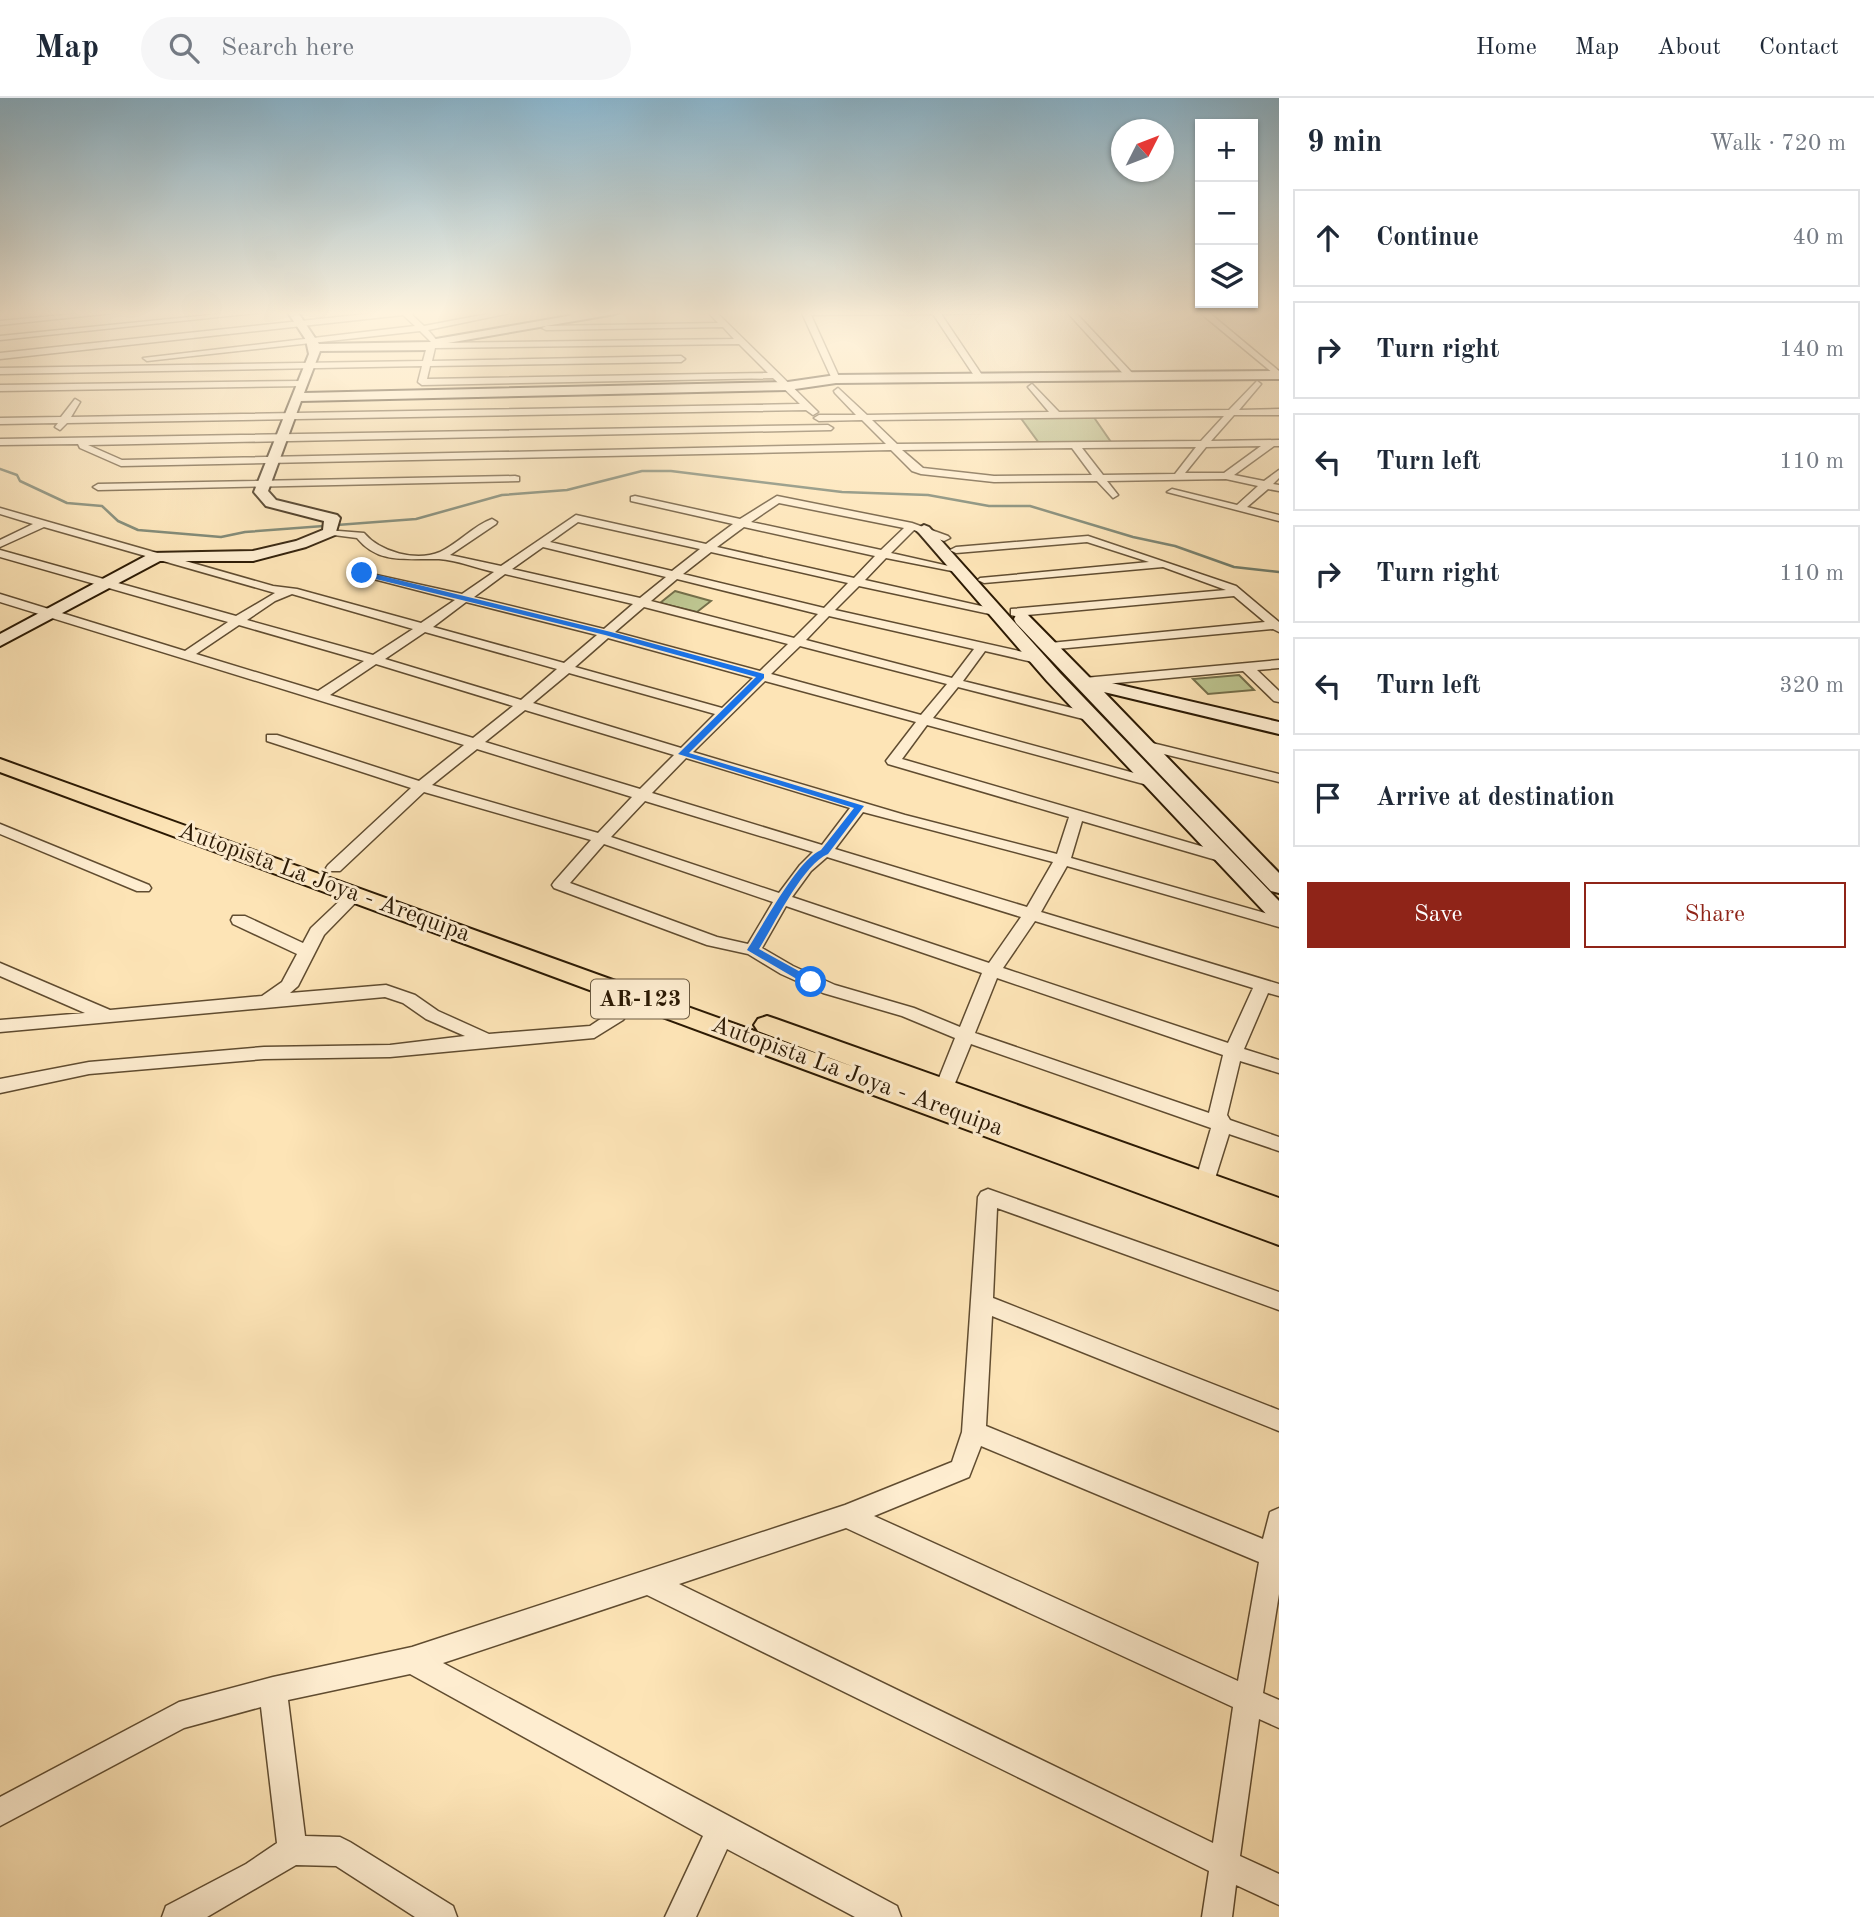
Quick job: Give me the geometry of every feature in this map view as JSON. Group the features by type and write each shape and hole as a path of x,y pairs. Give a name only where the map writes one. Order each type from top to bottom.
{"main road":[{"name":"Autopista La Joya - Arequipa","path":"0,749 1279,1210"},
{"name":"Autopista La Joya - Arequipa","path":"0,765 1279,1233"}],"street":[{"path":"297,396 275,461 261,492 271,503 332,518 333,528 330,532"},
{"path":"410,482 424,396"},
{"path":"544,396 547,455"},
{"path":"668,396 679,452"},
{"path":"798,396 851,449"},
{"path":"847,396 920,471 994,479 1226,476 1279,488"},
{"path":"1040,396 1056,414"},
{"path":"1179,475 1246,396"},
{"path":"49,441 75,402"},
{"path":"154,487 197,407"},
{"path":"0,421 809,407"},
{"path":"818,418 1279,412"},
{"path":"0,442 828,428"},
{"path":"83,441 83,446 121,464 894,447 1275,443"},
{"path":"1226,476 1275,443"},
{"path":"1075,445 1113,495"},
{"path":"1239,509 1279,473"},
{"path":"98,487 515,479"},
{"path":"1172,492 1279,518"},
{"path":"635,499 958,570"},
{"path":"334,868 356,844 420,786 524,704 673,576 741,522 777,499 918,528 950,544 1015,612 1091,717 1279,914"},
{"path":"0,511 272,589 293,591 722,712"},
{"path":"320,696 423,628 576,518 995,613"},
{"path":"0,641 49,612 157,556 246,557 292,547 330,532 360,535 370,547 418,559 441,555 492,522"},
{"path":"0,544 42,524"},
{"path":"918,528 883,554 798,642 722,712 600,838 560,885 700,937 752,950 811,982 940,1023 965,1036 1279,1144"},
{"path":"918,528 995,613 1084,682 1279,886"},
{"path":"950,544 1087,539 1206,577 1239,592 1277,626"},
{"path":"542,543 982,647 1044,653 1277,626"},
{"path":"0,553 376,660 901,819 1063,859 1279,922"},
{"path":"441,555 644,603 1091,717"},
{"path":"984,580 1165,564"},
{"path":"362,573 608,634 1151,782"},
{"path":"188,654 271,598 293,591"},
{"path":"1015,612 1239,592"},
{"path":"0,598 1271,988 1233,1053 1218,1115 1222,1124 1205,1183"},
{"path":"982,647 957,683 921,721 893,761 1223,857"},
{"path":"1084,682 1279,664"},
{"path":"1247,668 1279,698"},
{"path":"1084,682 1279,728"},
{"path":"272,738 420,786 600,838 1279,1067"},
{"path":"1144,745 1279,778"},
{"path":"752,950 816,855 824,852 860,806"},
{"path":"944,1088 992,972 1063,859 1077,814"},
{"path":"0,829 143,888"},
{"path":"265,1000 289,986 317,932 355,895"},
{"path":"239,920 307,952"},
{"path":"0,969 108,1016"},
{"path":"0,1026 386,991 409,999 432,1015 462,1027 486,1041"},
{"path":"0,1086 89,1068 264,1053 390,1051 594,1032 617,1016 632,996"},
{"path":"0,1812 179,1716 273,1690 412,1660 848,1516 961,1469 974,1432 988,1197 1230,1281 1279,1301"},
{"path":"980,1302 1279,1421"},
{"path":"974,1432 1275,1556"},
{"path":"848,1516 1279,1714"},
{"path":"1217,1917 1248,1700 1275,1556 1279,1520"},
{"path":"650,1583 1279,1890"},
{"path":"412,1660 721,1830 886,1917"},
{"path":"273,1690 292,1850"},
{"path":"680,1917 721,1830"},
{"path":"177,1917 256,1874 292,1850 340,1853 442,1917"}],"green space":[{"path":"1093,416 1111,442 1039,443 1020,417"},
{"path":"675,591 711,601 697,612 660,603"},
{"path":"1239,675 1254,690 1208,694 1193,679"}],"waterway":[{"path":"0,469 17,475 20,481 67,503 102,506 118,521 138,530 221,537 245,532 416,519 502,495 567,490 642,471 671,471 842,492 928,495 989,506 1030,506 1133,537 1175,546 1234,567 1279,572"}],"route":[{"path":"362,573 608,634 761,676 722,712 683,754 860,806 824,852 816,855 799,877 752,950 811,982"}]}
